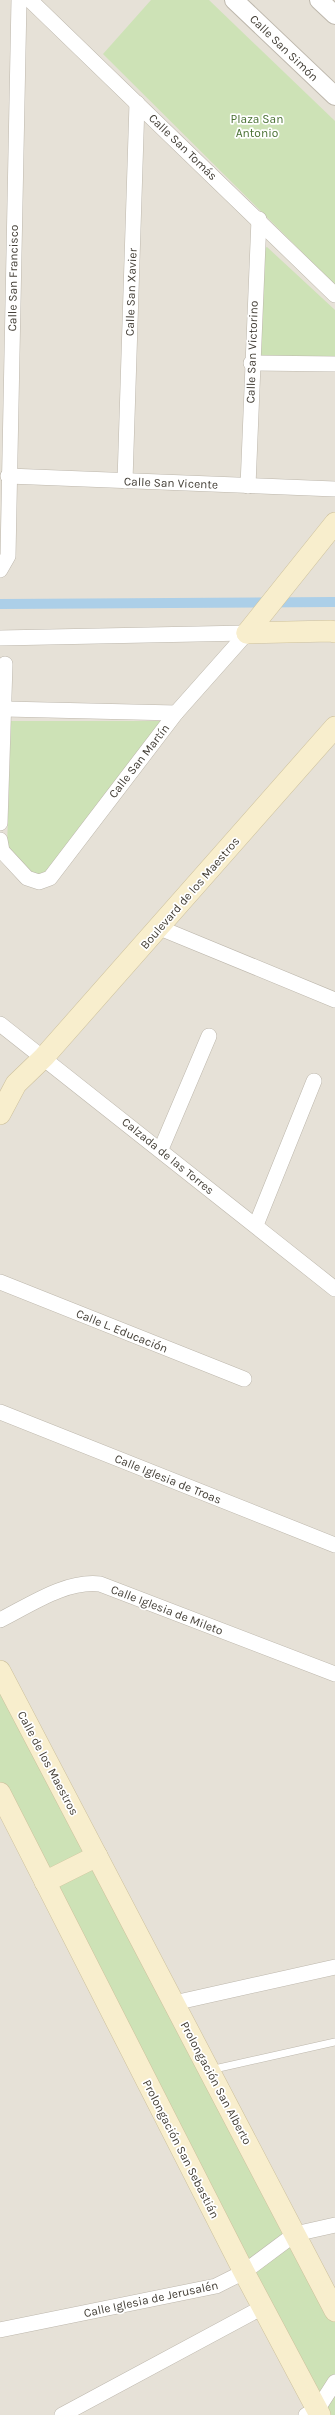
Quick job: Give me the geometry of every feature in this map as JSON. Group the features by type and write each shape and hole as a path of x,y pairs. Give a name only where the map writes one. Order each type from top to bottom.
{"main road":[{"path":"247,633 335,523"},
{"path":"247,633 334,631"},
{"name":"Boulevard de los Maestros","path":"0,1114 16,1084 44,1057 160,928 335,727"},
{"name":"Calle de los Maestros","path":"0,1671 7,1700 97,1856"},
{"path":"0,1793 45,1882 97,1856"},
{"name":"Prolongación San Alberto","path":"97,1856 335,2311"},
{"name":"Prolongación San Sebastián","path":"45,1882 263,2307 314,2413"}],"street":[{"name":"Calle San Francisco","path":"0,570 8,556 8,476 19,0"},
{"name":"Calle San Tomás","path":"30,0 259,219 335,295"},
{"name":"Calle San Simón","path":"234,0 335,96"},
{"path":"320,0 335,15"},
{"name":"Calle San Xavier","path":"125,481 137,102"},
{"name":"Calle San Victorino","path":"248,486 251,363 259,219"},
{"path":"251,363 335,364"},
{"name":"Calle San Vicente","path":"8,476 335,489"},
{"path":"0,638 247,633"},
{"path":"176,714 247,633"},
{"path":"0,823 5,709 5,664"},
{"name":"Calle San Martín","path":"5,709 176,714"},
{"name":"Calle San Martín","path":"0,840 2,851 27,878 39,882 50,878 176,714"},
{"path":"160,928 335,1000"},
{"name":"Calzada de las Torres","path":"0,1024 44,1057 335,1289"},
{"path":"160,1149 209,1036"},
{"path":"256,1225 314,1081"},
{"name":"Calle L. Educación","path":"0,1282 244,1379"},
{"name":"Calle Iglesia de Troas","path":"0,1412 335,1545"},
{"name":"Calle Iglesia de Mileto","path":"0,1620 72,1586 86,1582 100,1584 335,1674"},
{"path":"174,2003 335,1967"},
{"name":"Calle Iglesia de Jerusalén","path":"0,2330 216,2286 244,2272 295,2234 335,2226"},
{"path":"62,2415 263,2307"},
{"path":"314,2413 335,2382"}],"lane":[{"path":"209,2070 335,2042"}],"shaded area":[{"path":"0,0 335,0 335,2415 0,2415"}],"green space":[{"name":"Plaza San Antonio","path":"151,0 209,0 335,121 335,285 103,54"},
{"path":"267,247 335,310 335,359 257,358 263,249"},
{"path":"11,721 164,721 48,871 40,875 29,871 7,848"},
{"path":"0,1683 335,2322 335,2415 326,2415 0,1785"}],"water":[{"path":"335,597 335,607 0,609 0,599"}]}
